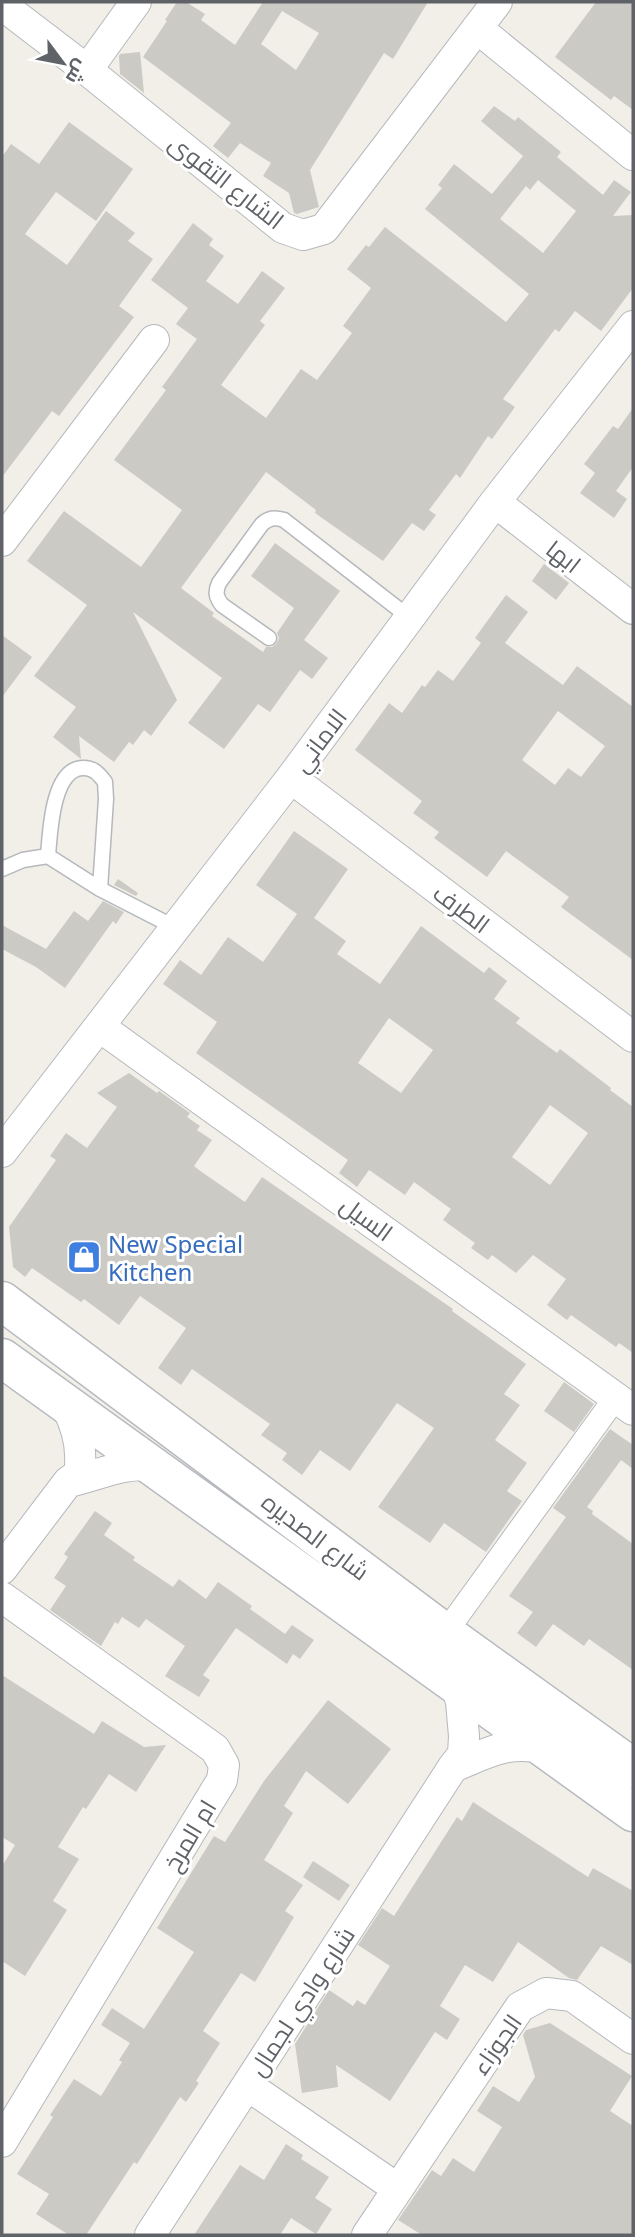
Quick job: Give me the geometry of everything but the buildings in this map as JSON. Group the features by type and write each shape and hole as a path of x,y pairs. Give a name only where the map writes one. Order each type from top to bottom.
{"main road":[{"name":"شارع الصديره","path":"2,1301 445,1633 633,1768"},
{"name":"شارع الصديره","path":"2,1358 633,1812"}],"street":[{"path":"87,69 136,2"},
{"name":"الشارع التقوى","path":"2,5 87,69 283,228 303,235 324,229 497,2"},
{"path":"478,28 633,155"},
{"name":"الاماني","path":"2,1152 291,778 495,502 633,326"},
{"path":"2,541 154,340"},
{"name":"ابها","path":"495,502 633,609"},
{"name":"الطرف","path":"291,778 633,1037"},
{"name":"السيل","path":"100,1027 624,1403"},
{"path":"445,1633 624,1403"},
{"path":"2,1569 68,1482 79,1474 81,1460 78,1431 66,1405"},
{"path":"68,1482 91,1478 108,1469 138,1464 153,1465"},
{"name":"ام المرخ","path":"2,1597 215,1749 224,1765 222,1780 2,2142"},
{"name":"شارع وادي لجمال","path":"150,2235 463,1754 464,1719 456,1685"},
{"path":"453,1767 508,1745 526,1744 544,1748"},
{"name":"الجوزاء","path":"367,2235 520,2007 546,1993 572,1996 633,2039"},
{"path":"247,2085 398,2189"}],"lane":[{"path":"269,638 222,605 216,591 219,583 268,519 284,520 410,618"},
{"path":"48,856 56,797 65,776 70,771 83,768 94,770 105,782 106,799 100,889"},
{"path":"2,869 23,860 48,856 100,889 176,928"}],"place":[{"name":"New Special Kitchen","path":"84,1257"}]}
